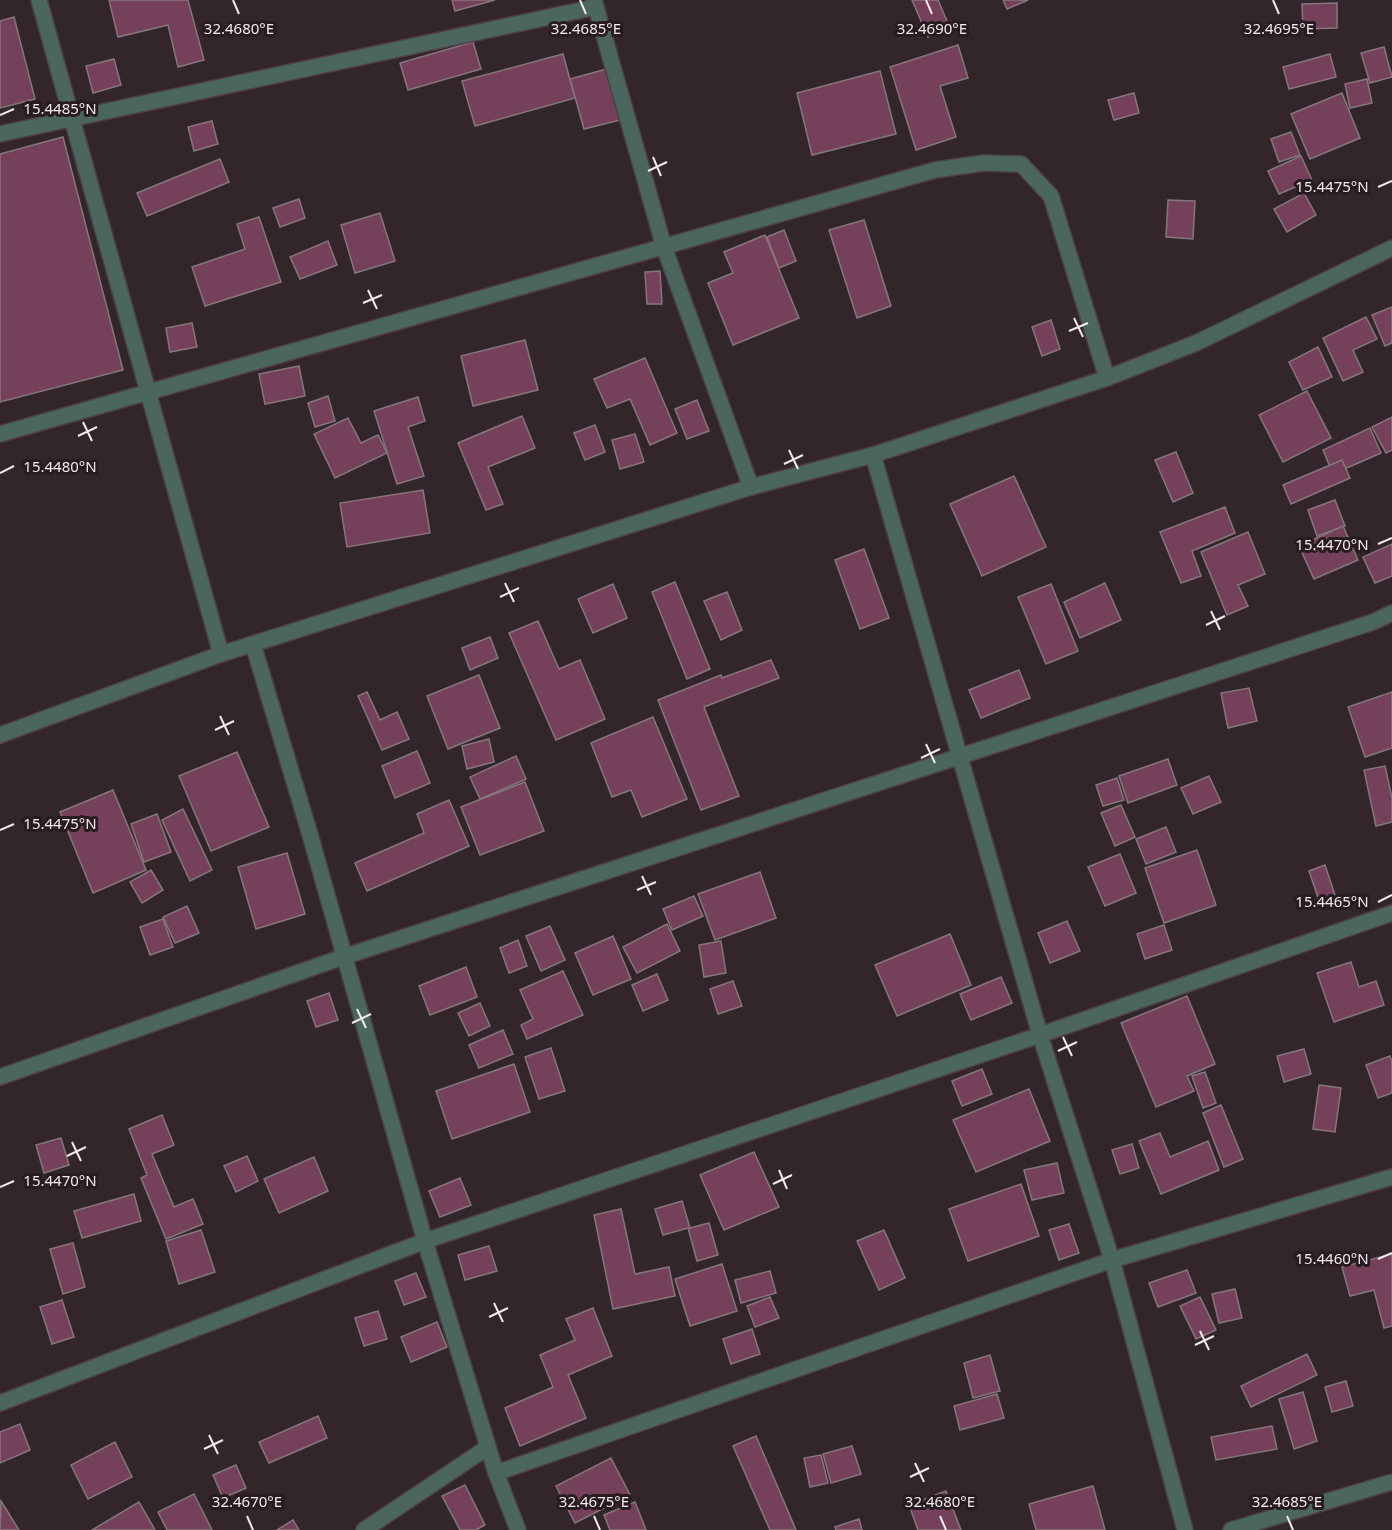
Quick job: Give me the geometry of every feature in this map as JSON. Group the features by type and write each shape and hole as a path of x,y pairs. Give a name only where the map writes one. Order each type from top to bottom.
{"street":[{"path":"39,0 221,654"},
{"path":"0,134 595,3 664,247 750,487"},
{"path":"0,434 935,170 984,163 1021,164 1051,196 1107,378"},
{"path":"0,735 221,654 750,487 873,454 1107,378 1196,343 1392,248"},
{"path":"873,454 1040,1035 1112,1260 1185,1530"},
{"path":"0,1077 343,957 1392,614"},
{"path":"253,644 425,1241 496,1473 518,1530"},
{"path":"0,1403 425,1241 1040,1035 1392,913"},
{"path":"496,1473 1112,1260 1392,1177"},
{"path":"364,1530 488,1447"},
{"path":"1231,1530 1392,1482"}],"building":[{"path":"109,0 188,0 204,60 178,67 168,25 118,37"},
{"path":"452,0 495,0 455,11"},
{"path":"912,0 938,0 950,28 928,37"},
{"path":"1003,0 1028,0 1007,9"},
{"path":"1337,3 1337,28 1303,29 1302,4"},
{"path":"14,17 35,99 0,108 0,21"},
{"path":"473,42 481,69 408,90 400,63"},
{"path":"958,45 968,78 940,86 956,137 916,150 890,67"},
{"path":"1384,47 1392,77 1370,83 1361,53"},
{"path":"563,54 575,98 475,126 462,81"},
{"path":"1330,54 1336,77 1289,89 1283,67"},
{"path":"114,59 121,85 93,93 86,66"},
{"path":"610,68 624,119 584,129 570,79"},
{"path":"880,71 896,134 812,155 797,93"},
{"path":"1367,79 1372,103 1350,108 1345,84"},
{"path":"1134,93 1139,113 1114,120 1108,100"},
{"path":"1342,93 1360,138 1310,159 1291,114"},
{"path":"212,121 218,144 194,151 188,127"},
{"path":"1291,132 1300,155 1279,162 1271,139"},
{"path":"63,137 123,370 0,402 0,154"},
{"path":"1301,156 1312,180 1279,194 1268,171"},
{"path":"220,159 229,182 147,216 137,193"},
{"path":"1304,193 1316,215 1287,232 1274,209"},
{"path":"299,199 305,218 280,227 273,208"},
{"path":"1168,200 1195,201 1193,239 1166,237"},
{"path":"380,213 395,261 355,273 341,225"},
{"path":"259,217 281,282 205,306 192,267 245,249 237,224"},
{"path":"864,220 891,306 857,318 829,230"},
{"path":"784,230 796,261 779,268 767,237"},
{"path":"765,235 799,318 733,345 708,283 733,273 724,252"},
{"path":"328,241 337,265 300,279 290,257"},
{"path":"660,271 662,304 647,304 645,272"},
{"path":"1392,307 1392,343 1385,346 1372,315"},
{"path":"1366,317 1377,339 1353,350 1363,372 1343,381 1323,338"},
{"path":"1051,320 1060,349 1042,356 1032,327"},
{"path":"192,323 197,347 170,352 166,328"},
{"path":"525,340 538,390 473,406 461,356"},
{"path":"1318,347 1332,377 1303,390 1289,362"},
{"path":"645,358 677,433 650,445 630,399 607,408 594,379"},
{"path":"299,366 305,396 265,404 259,374"},
{"path":"1307,391 1331,438 1283,462 1259,415"},
{"path":"328,396 335,421 315,427 308,403"},
{"path":"418,397 425,421 408,427 424,476 397,484 374,411"},
{"path":"697,400 709,431 687,439 675,409"},
{"path":"522,416 535,448 488,467 503,504 486,510 458,443"},
{"path":"1392,417 1392,450 1386,453 1372,427"},
{"path":"348,418 361,443 378,435 387,453 335,478 314,434"},
{"path":"595,425 605,452 585,460 574,433"},
{"path":"1370,428 1381,453 1333,474 1323,450"},
{"path":"635,434 644,462 620,469 612,440"},
{"path":"1176,452 1193,493 1173,502 1155,460"},
{"path":"1342,460 1350,478 1291,504 1283,485"},
{"path":"1014,476 1046,547 982,576 950,504"},
{"path":"423,490 430,533 347,547 340,503"},
{"path":"1335,500 1345,526 1317,536 1308,510"},
{"path":"1225,507 1235,533 1192,551 1201,576 1181,583 1160,532"},
{"path":"1343,526 1358,560 1314,579 1299,546"},
{"path":"1248,532 1265,574 1238,585 1248,606 1227,615 1201,552"},
{"path":"1392,544 1392,576 1375,583 1363,557"},
{"path":"864,549 889,618 860,629 835,560"},
{"path":"675,582 710,669 687,679 652,592"},
{"path":"1105,583 1121,620 1080,638 1064,602"},
{"path":"613,584 627,618 593,633 578,599"},
{"path":"1051,584 1078,651 1046,664 1018,597"},
{"path":"727,592 742,630 721,640 704,601"},
{"path":"538,621 559,669 580,660 605,719 556,740 509,633"},
{"path":"490,637 498,658 470,670 462,648"},
{"path":"771,660 779,678 704,707 739,796 701,810 658,700 721,675 722,678"},
{"path":"1019,670 1030,698 981,718 969,690"},
{"path":"479,675 500,728 448,749 427,696"},
{"path":"1249,688 1257,721 1228,728 1221,693"},
{"path":"367,692 380,720 397,712 409,739 382,750 358,696"},
{"path":"1392,692 1392,748 1365,757 1348,707"},
{"path":"653,717 687,799 642,817 631,790 612,797 591,743"},
{"path":"489,739 494,762 467,769 462,746"},
{"path":"417,751 430,783 395,798 382,766"},
{"path":"237,752 269,827 211,851 179,776"},
{"path":"516,756 526,779 480,799 470,777"},
{"path":"1168,759 1177,785 1128,803 1119,776"},
{"path":"1385,766 1392,798 1392,822 1376,826 1364,770"},
{"path":"1209,776 1221,802 1193,814 1181,788"},
{"path":"1117,778 1124,800 1103,806 1096,785"},
{"path":"525,782 544,831 480,855 461,807"},
{"path":"113,790 146,870 93,893 60,812"},
{"path":"449,800 469,846 367,891 355,863 424,833 417,814"},
{"path":"1121,805 1135,837 1115,846 1101,813"},
{"path":"183,809 212,870 190,881 162,820"},
{"path":"157,814 171,852 144,862 131,824"},
{"path":"1166,827 1176,852 1146,864 1136,839"},
{"path":"1197,850 1216,905 1164,923 1145,868"},
{"path":"287,853 305,914 256,929 238,867"},
{"path":"1120,854 1136,893 1105,906 1088,867"},
{"path":"1325,865 1336,898 1320,903 1309,871"},
{"path":"151,870 163,890 142,903 130,882"},
{"path":"760,872 776,918 715,940 698,894"},
{"path":"694,896 703,916 672,930 663,909"},
{"path":"187,906 199,933 175,943 163,917"},
{"path":"163,919 173,947 150,955 140,927"},
{"path":"1067,921 1080,951 1050,963 1038,933"},
{"path":"667,924 680,951 637,973 623,947"},
{"path":"1164,925 1172,950 1145,959 1137,934"},
{"path":"550,926 565,960 541,971 526,936"},
{"path":"950,934 971,985 897,1016 875,965"},
{"path":"613,936 631,979 593,995 575,953"},
{"path":"518,940 527,966 509,973 500,948"},
{"path":"721,941 726,973 704,977 699,945"},
{"path":"1351,962 1359,987 1376,981 1384,1005 1334,1022 1317,973"},
{"path":"466,967 477,997 430,1015 419,986"},
{"path":"563,971 583,1015 527,1039 521,1025 533,1019 520,990"},
{"path":"657,974 668,1000 643,1011 632,985"},
{"path":"1001,977 1012,1003 971,1020 960,994"},
{"path":"733,981 742,1006 718,1014 710,989"},
{"path":"329,993 338,1020 316,1027 307,1001"},
{"path":"1187,996 1215,1064 1187,1076 1194,1091 1156,1107 1121,1023"},
{"path":"480,1003 490,1026 469,1036 458,1013"},
{"path":"503,1030 513,1054 479,1068 469,1045"},
{"path":"551,1048 565,1091 539,1099 525,1057"},
{"path":"1304,1049 1311,1074 1284,1082 1277,1056"},
{"path":"1390,1056 1392,1093 1378,1098 1366,1065"},
{"path":"514,1064 530,1112 452,1139 436,1091"},
{"path":"982,1069 992,1094 962,1106 952,1081"},
{"path":"1205,1072 1216,1103 1203,1108 1192,1076"},
{"path":"1319,1085 1341,1088 1335,1132 1313,1129"},
{"path":"1029,1089 1050,1141 976,1172 953,1120"},
{"path":"1221,1105 1243,1159 1224,1167 1203,1113"},
{"path":"162,1115 174,1145 152,1154 174,1207 193,1199 203,1224 166,1239 141,1178 147,1175 129,1129"},
{"path":"1160,1133 1170,1157 1208,1141 1219,1170 1161,1194 1139,1141"},
{"path":"61,1138 69,1165 44,1173 36,1145"},
{"path":"1132,1144 1139,1168 1120,1174 1112,1150"},
{"path":"754,1152 779,1207 724,1230 700,1175"},
{"path":"247,1156 258,1181 236,1192 224,1166"},
{"path":"314,1157 328,1191 279,1213 264,1179"},
{"path":"1057,1163 1064,1193 1032,1200 1024,1170"},
{"path":"460,1178 471,1205 440,1217 429,1191"},
{"path":"1021,1184 1039,1236 968,1261 949,1209"},
{"path":"134,1194 141,1221 82,1238 74,1211"},
{"path":"682,1201 690,1228 709,1223 718,1255 697,1261 688,1228 663,1235 655,1209"},
{"path":"621,1209 635,1274 669,1267 675,1296 613,1309 594,1215"},
{"path":"1069,1224 1079,1253 1059,1260 1049,1230"},
{"path":"201,1230 215,1272 179,1284 166,1241"},
{"path":"884,1230 905,1278 879,1290 857,1241"},
{"path":"73,1243 85,1287 63,1294 50,1249"},
{"path":"489,1246 497,1271 465,1280 458,1255"},
{"path":"1392,1254 1392,1326 1384,1328 1374,1290 1350,1296 1342,1267"},
{"path":"722,1264 737,1311 690,1326 675,1279"},
{"path":"1187,1270 1196,1293 1158,1307 1149,1283"},
{"path":"770,1271 776,1293 741,1303 735,1280"},
{"path":"416,1273 426,1297 404,1305 395,1281"},
{"path":"1235,1289 1242,1318 1219,1323 1212,1294"},
{"path":"770,1297 779,1318 755,1327 747,1306"},
{"path":"1200,1297 1216,1330 1196,1339 1180,1306"},
{"path":"62,1300 74,1337 52,1344 40,1307"},
{"path":"593,1308 612,1356 568,1375 586,1418 520,1446 505,1408 553,1387 540,1355 575,1340 566,1319"},
{"path":"378,1311 387,1339 364,1346 355,1318"},
{"path":"437,1322 447,1347 411,1362 401,1337"},
{"path":"752,1329 760,1354 731,1364 723,1339"},
{"path":"1307,1354 1317,1375 1251,1407 1241,1386"},
{"path":"990,1355 1000,1391 973,1398 964,1363"},
{"path":"1346,1381 1353,1406 1332,1412 1325,1387"},
{"path":"1303,1392 1317,1441 1294,1449 1279,1399"},
{"path":"997,1394 1004,1418 960,1430 954,1406"},
{"path":"318,1416 327,1438 269,1463 259,1442"},
{"path":"20,1424 30,1450 0,1463 0,1432"},
{"path":"1272,1426 1277,1449 1216,1460 1211,1437"},
{"path":"756,1436 796,1530 770,1530 733,1446"},
{"path":"115,1442 132,1477 88,1499 71,1465"},
{"path":"852,1446 861,1474 831,1483 823,1454"},
{"path":"821,1455 828,1483 810,1487 804,1458"},
{"path":"611,1458 630,1495 575,1523 556,1486"},
{"path":"236,1465 246,1488 223,1498 213,1475"},
{"path":"465,1485 485,1525 476,1530 460,1530 442,1496"},
{"path":"1093,1486 1105,1530 1036,1530 1029,1504"},
{"path":"946,1491 961,1530 918,1530 909,1505"},
{"path":"194,1494 212,1530 167,1530 158,1512"},
{"path":"1,1501 19,1530 0,1530"},
{"path":"139,1502 155,1530 92,1530"},
{"path":"635,1502 646,1530 610,1530 604,1515"},
{"path":"859,1519 862,1530 836,1530 835,1527"},
{"path":"293,1520 299,1530 277,1530"}]}
